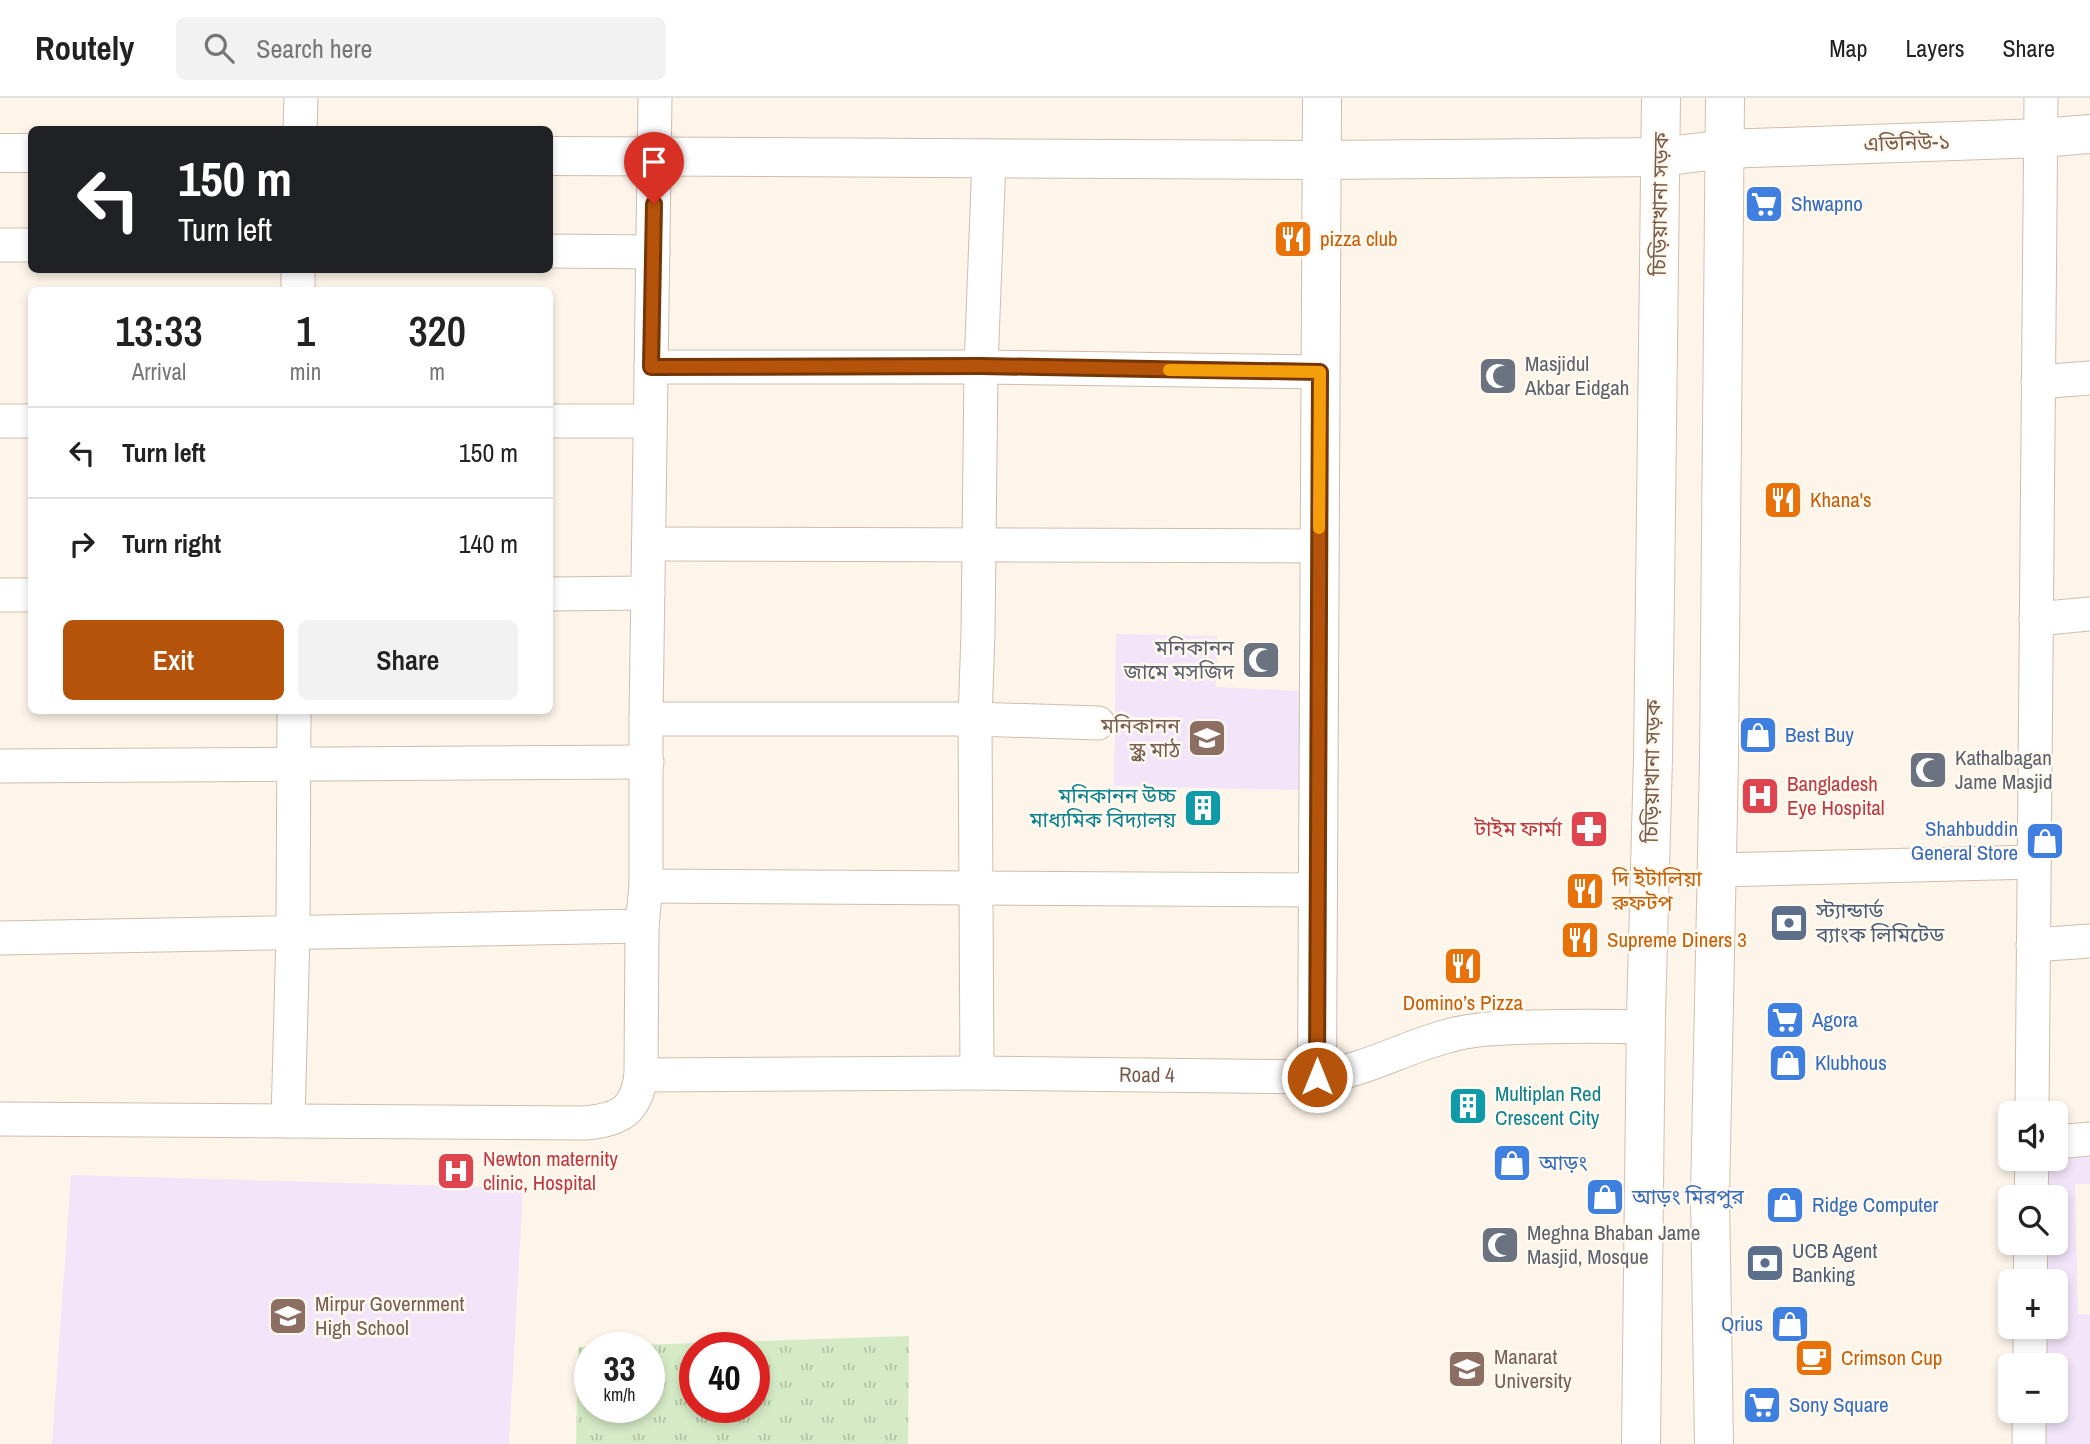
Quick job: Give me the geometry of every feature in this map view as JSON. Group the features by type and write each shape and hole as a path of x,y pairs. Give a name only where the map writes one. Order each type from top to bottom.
{"main road":[{"path":"1317,1077 1322,98"},
{"name":"চিড়িয়াখানা সড়ক","path":"1641,1444 1661,98"},
{"path":"1714,1444 1710,1196 1725,98"},
{"name":"এভিনিউ-১","path":"553,156 1321,160 1661,157 1725,149 2090,134"},
{"path":"0,153 28,153"}],"street":[{"path":"300,126 301,98"},
{"path":"0,1119 586,1123 604,1121 632,1107 641,1075 642,926 646,886 655,98"},
{"path":"2032,1101 2041,98"},
{"path":"977,1073 975,719 981,366 989,159"},
{"path":"0,245 28,246"},
{"path":"553,251 653,252"},
{"path":"651,367 981,366 1320,372"},
{"path":"2038,382 2090,378"},
{"path":"0,421 28,421"},
{"path":"553,421 650,421"},
{"path":"649,544 1319,546"},
{"path":"553,594 648,593"},
{"path":"0,595 28,595"},
{"path":"2036,619 2090,614"},
{"path":"288,1121 293,933 294,714"},
{"path":"646,719 975,719 1098,723"},
{"path":"0,766 647,762"},
{"path":"1716,870 2034,862"},
{"path":"646,886 1317,890"},
{"path":"0,938 642,926"},
{"path":"2033,945 2090,941"},
{"name":"Road 4","path":"641,1075 977,1073 1317,1077 1364,1068 1444,1037 1478,1028 1597,1025 1646,1027"},
{"path":"2068,1141 2090,1139"},
{"path":"2029,1423 2029,1444"}],"shaded area":[{"name":"মনিকানন স্কুল মাঠ","path":"1116,634 1217,636 1216,687 1301,691 1299,790 1114,786"},
{"path":"2090,1154 2090,1184 2075,1184 2078,1314 2090,1314 2090,1444 2042,1444 2042,1423 2068,1423 2068,1353 2042,1353 2042,1339 2068,1339 2068,1269 2042,1269 2042,1255 2068,1255 2068,1185 2042,1185 2043,1171 2068,1171 2068,1156"},
{"name":"Mirpur Government High School","path":"71,1175 523,1188 509,1444 52,1444"}],"green space":[{"path":"909,1336 908,1444 576,1444 576,1423 665,1423 665,1344 679,1344 679,1423 770,1423 770,1341"}],"slow traffic":[{"path":"1169,370 1320,372 1319,528"}],"place":[{"name":"Shwapno","path":"1764,204"},
{"name":"pizza club","path":"1293,239"},
{"name":"Masjidul Akbar Eidgah","path":"1498,376"},
{"name":"Khana's","path":"1783,500"},
{"name":"মনিকানন জামে মসজিদ","path":"1261,660"},
{"name":"Best Buy","path":"1758,735"},
{"name":"মনিকানন স্কুল মাঠ","path":"1207,738"},
{"name":"Kathalbagan Jame Masjid","path":"1928,770"},
{"name":"Bangladesh Eye Hospital","path":"1760,796"},
{"name":"মনিকানন উচ্চ মাধ্যমিক বিদ্যালয়","path":"1203,808"},
{"name":"টাইম ফার্মা","path":"1589,829"},
{"name":"Shahbuddin General Store","path":"2045,841"},
{"name":"দি ইটালিয়া রুফটপ","path":"1585,891"},
{"name":"স্ট্যান্ডার্ড ব্যাংক লিমিটেড","path":"1789,923"},
{"name":"Supreme Diners 3","path":"1580,940"},
{"name":"Domino’s Pizza","path":"1463,966"},
{"name":"Agora","path":"1785,1020"},
{"name":"Klubhous","path":"1788,1063"},
{"name":"Multiplan Red Crescent City","path":"1468,1106"},
{"name":"আড়ং","path":"1512,1163"},
{"name":"Newton maternity clinic, Hospital","path":"456,1171"},
{"name":"আড়ং মিরপুর","path":"1605,1197"},
{"name":"Ridge Computer","path":"1785,1205"},
{"name":"Meghna Bhaban Jame Masjid, Mosque","path":"1500,1245"},
{"name":"UCB Agent Banking","path":"1765,1263"},
{"name":"Mirpur Government High School","path":"288,1316"},
{"name":"Qrius","path":"1790,1324"},
{"name":"Crimson Cup","path":"1814,1358"},
{"name":"Manarat University","path":"1467,1369"},
{"name":"Sony Square","path":"1762,1405"}],"route":[{"path":"654,204 651,367 981,366 1320,372 1317,1077"}]}
